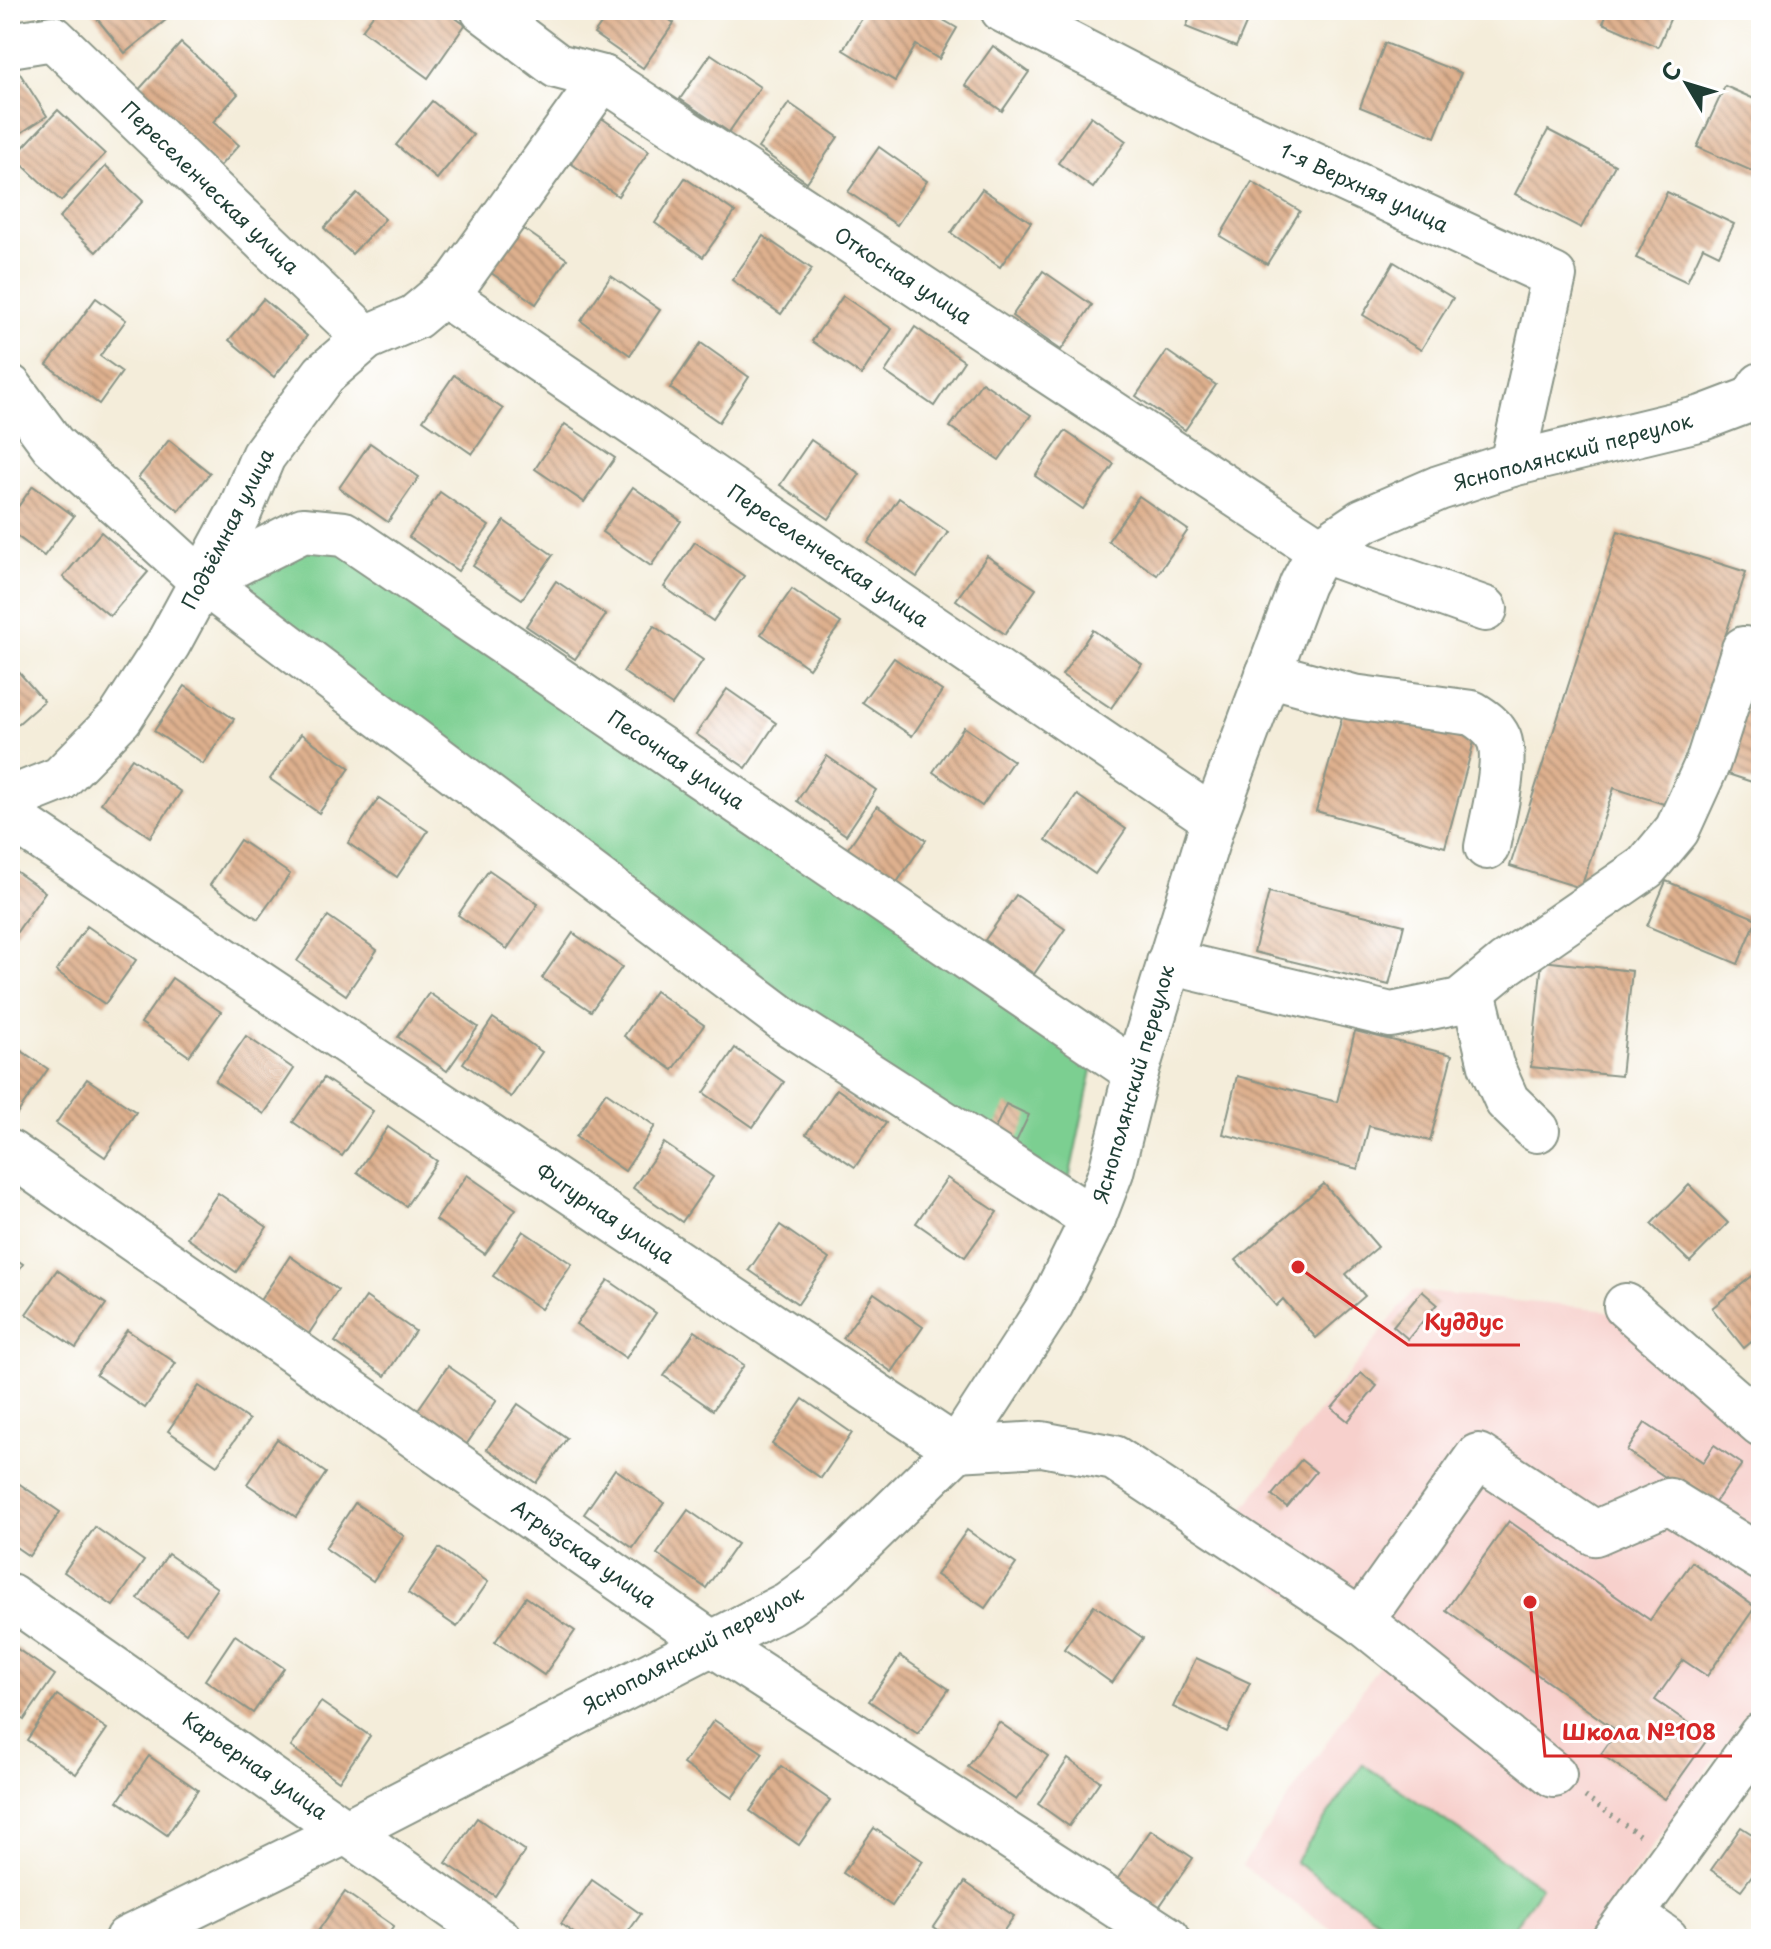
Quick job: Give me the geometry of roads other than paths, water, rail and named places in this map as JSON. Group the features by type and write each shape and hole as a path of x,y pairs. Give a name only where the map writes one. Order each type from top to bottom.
{"street":[{"name":"Откосная улица","path":"483,10 557,66 603,78 1320,550 1485,609"},
{"name":"1-я Верхняя улица","path":"1003,10 1214,119 1554,276 1512,464"},
{"name":"Переселенческая улица","path":"10,45 53,38 366,338"},
{"name":"Подъёмная улица","path":"10,799 60,779 120,718 168,644 239,513 263,456 324,374 366,338 415,317 457,282 603,78"},
{"name":"Переселенческая улица","path":"443,294 1214,819"},
{"name":"Яснополянский переулок","path":"127,1939 349,1830 788,1604 829,1574 957,1449 1051,1304 1093,1219 1111,1172 1136,1072 1214,819 1302,584 1320,550 1363,521 1439,488 1512,464 1702,418 1752,399 1761,385"},
{"path":"10,387 53,445 202,581 790,1024 1093,1219"},
{"name":"Песочная улица","path":"202,581 303,530 344,534 1136,1072"},
{"path":"1169,962 1391,1015 1460,1001 1535,943 1646,867 1677,830 1708,762 1744,649"},
{"path":"1268,674 1353,697 1472,713 1485,721 1499,740 1501,761 1487,847"},
{"name":"Фигурная улица","path":"10,817 957,1449"},
{"path":"1473,991 1491,1065 1507,1101 1537,1130"},
{"name":"Агрызская улица","path":"10,1153 710,1642 1168,1939"},
{"path":"1626,1306 1761,1424"},
{"path":"957,1449 1042,1444 1114,1458 1361,1621 1554,1775"},
{"path":"1361,1621 1478,1456 1595,1533 1669,1501 1761,1558"},
{"name":"Карьерная улица","path":"10,1596 349,1830 499,1939"},
{"path":"1638,1931 1672,1859 1761,1735"}],"place":[{"name":"Куддус","path":"1298,1267"},
{"name":"Школа №108","path":"1530,1602"}]}
